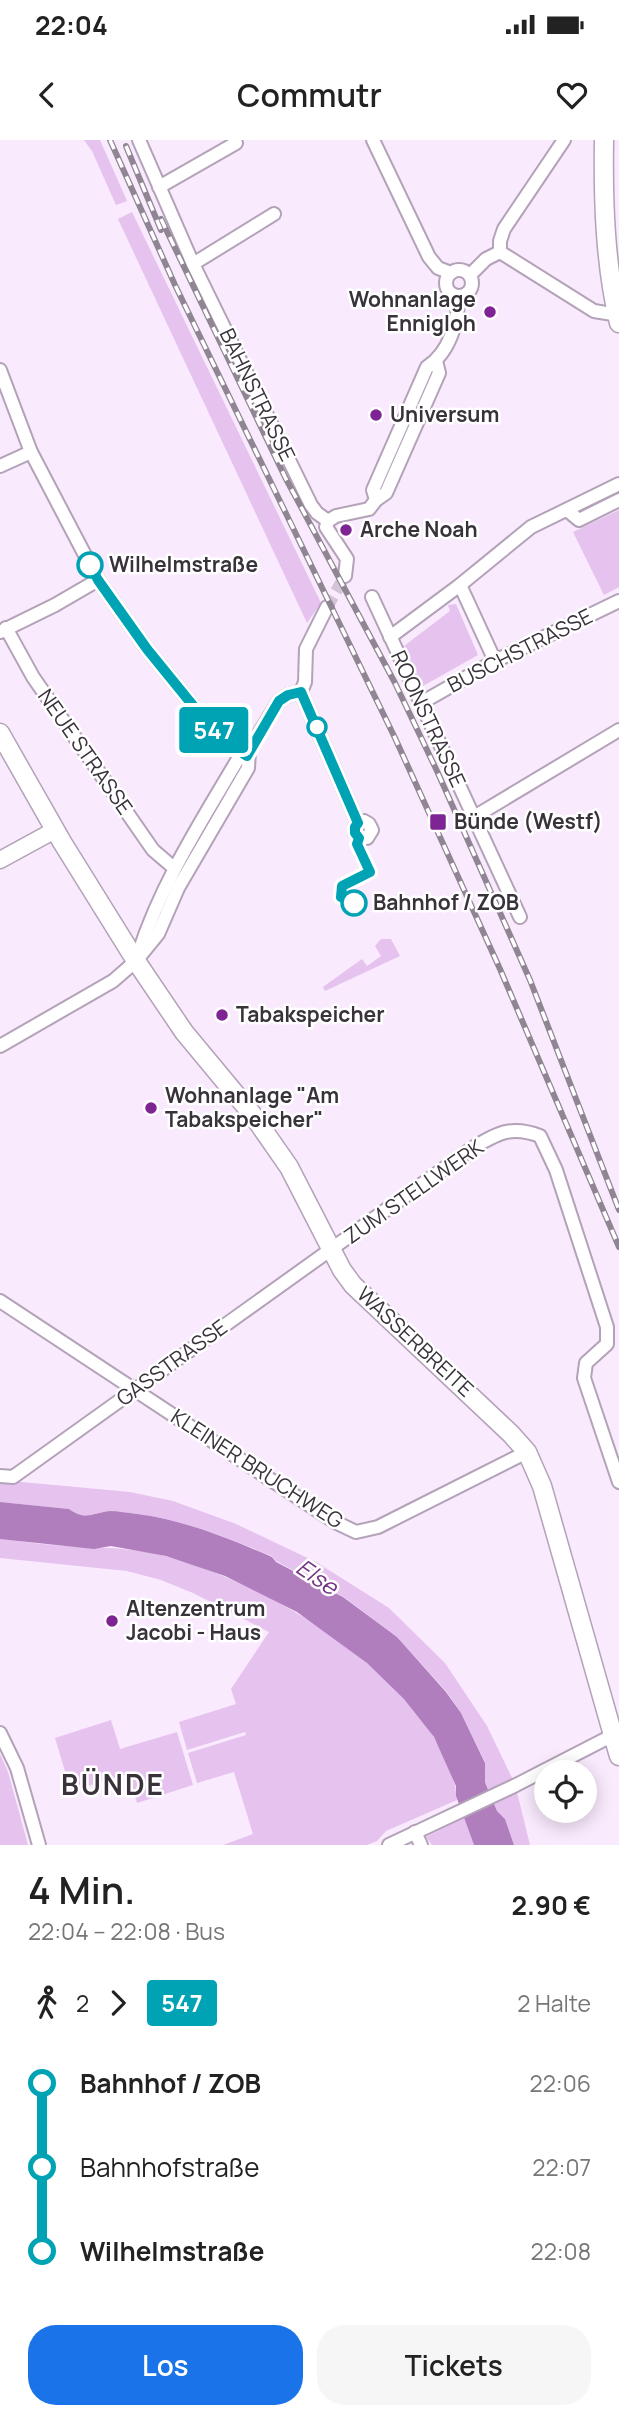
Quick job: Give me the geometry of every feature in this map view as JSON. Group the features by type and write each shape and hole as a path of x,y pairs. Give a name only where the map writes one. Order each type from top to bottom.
{"main road":[{"path":"604,140 604,195 611,278 618,318"},
{"name":"WASSERBREITE","path":"0,733 55,830 136,961 184,1032 268,1136 289,1167 342,1270 353,1284 527,1452 542,1486 616,1733 619,1756"}],"street":[{"name":"BAHNSTRASSE","path":"139,140 193,264 311,505 327,521 326,527 347,559 345,576"},
{"path":"373,140 429,257 438,268 451,273 463,271 470,275 470,292 458,297 451,294 446,287 451,273"},
{"path":"500,252 504,229 564,140"},
{"path":"159,187 236,144"},
{"path":"193,264 274,214"},
{"path":"470,275 486,259 500,252"},
{"path":"500,252 594,311 618,318"},
{"path":"327,521 336,516 369,509 376,500 373,490 427,367 436,361 453,330 459,310 458,297"},
{"path":"0,370 31,452 98,580 147,649 208,724 221,739 247,756"},
{"path":"0,466 31,452"},
{"path":"390,637 531,527 619,484"},
{"path":"567,510 579,520 619,500"},
{"path":"3,630 98,580"},
{"path":"460,585 495,662"},
{"name":"ROONSTRASSE","path":"372,597 520,917"},
{"name":"BUSCHSTRASSE","path":"421,703 495,662 619,601"},
{"path":"327,607 306,649 305,682 301,692 358,823"},
{"name":"NEUE STRASSE","path":"3,630 153,850 174,868"},
{"path":"0,1046 113,981 136,961 158,934 178,887 248,768 247,756 279,701 288,695 301,692"},
{"path":"474,817 619,730"},
{"path":"136,961 148,924 174,868 237,759 247,756"},
{"path":"0,860 55,830"},
{"name":"ZUM STELLWERK","path":"332,1250 483,1142 507,1131 521,1129 540,1136 556,1170 607,1327 607,1344 586,1363 584,1378 619,1482"},
{"name":"GASSTRASSE","path":"7,1477 136,1390 332,1250"},
{"name":"KLEINER BRUCHWEG","path":"0,1301 324,1514 356,1532 378,1527 527,1452"},
{"path":"0,1733 17,1768 39,1845"},
{"path":"389,1845 616,1733"},
{"path":"415,1832 421,1845"}],"shaded area":[{"path":"84,140 100,140 127,201 116,205 92,151"},
{"path":"132,212 321,603 307,623 118,219"},
{"path":"619,510 619,587 604,595 573,532"},
{"path":"456,604 478,655 423,686 404,646 450,611 448,605"},
{"path":"381,939 391,939 400,956 325,991 323,987 362,959 367,966 381,956 375,946"},
{"path":"0,1480 130,1492 173,1501 236,1524 316,1562 389,1608 445,1663 487,1726 515,1784 530,1845 514,1845 505,1819 497,1811 485,1781 485,1762 461,1713 447,1692 397,1637 344,1597 276,1561 272,1556 189,1525 120,1512 80,1515 69,1509 0,1502"},
{"path":"0,1502 69,1509 80,1515 120,1512 189,1525 272,1557 276,1562 343,1597 397,1637 461,1713 485,1763 485,1782 497,1811 505,1819 514,1845 474,1845 456,1796 456,1786 434,1737 404,1699 367,1663 297,1612 225,1576 166,1556 111,1546 94,1549 0,1539"},
{"path":"0,1539 153,1553 205,1569 280,1603 351,1650 382,1676 410,1705 439,1747 455,1785 457,1800 386,1831 377,1841 367,1845 223,1845 253,1834 234,1772 197,1783 188,1753 246,1735 245,1732 187,1750 179,1722 236,1704 231,1689 269,1632 193,1593 161,1580 127,1571 0,1558"},
{"path":"111,1720 120,1749 177,1732 193,1785 137,1803 128,1774 71,1791 55,1738"},
{"path":"0,1754 8,1772 28,1845 0,1845"},
{"path":"464,1818 474,1845 432,1845 426,1837"}],"tunnel":[{"path":"327,607 345,576"}],"railway":[{"path":"110,140 175,285 395,738 500,969 619,1247"},
{"path":"126,146 161,230"},
{"path":"161,219 285,477 395,683 437,771 530,980 619,1210"}],"bus line":[{"name":"547","path":"90,565 147,649 208,724 221,739 247,756 279,701 288,695 301,692 358,823 355,827 356,836 359,838 357,844 370,872 342,886 341,897 354,903"}],"place":[{"name":"Wohnanlage Ennigloh","path":"490,312"},
{"name":"Universum","path":"376,415"},
{"name":"Arche Noah","path":"346,530"},
{"name":"Wilhelmstraße","path":"90,565"},
{"name":"Bünde (Westf)","path":"438,822"},
{"name":"Bahnhof / ZOB","path":"354,903"},
{"name":"Tabakspeicher","path":"222,1015"},
{"name":"Wohnanlage \"Am Tabakspeicher\"","path":"151,1108"},
{"name":"Altenzentrum Jacobi - Haus","path":"112,1621"}],"district":[{"name":"BÜNDE","path":"113,1785"}],"water label":[{"name":"Else","path":"317,1577"}]}
